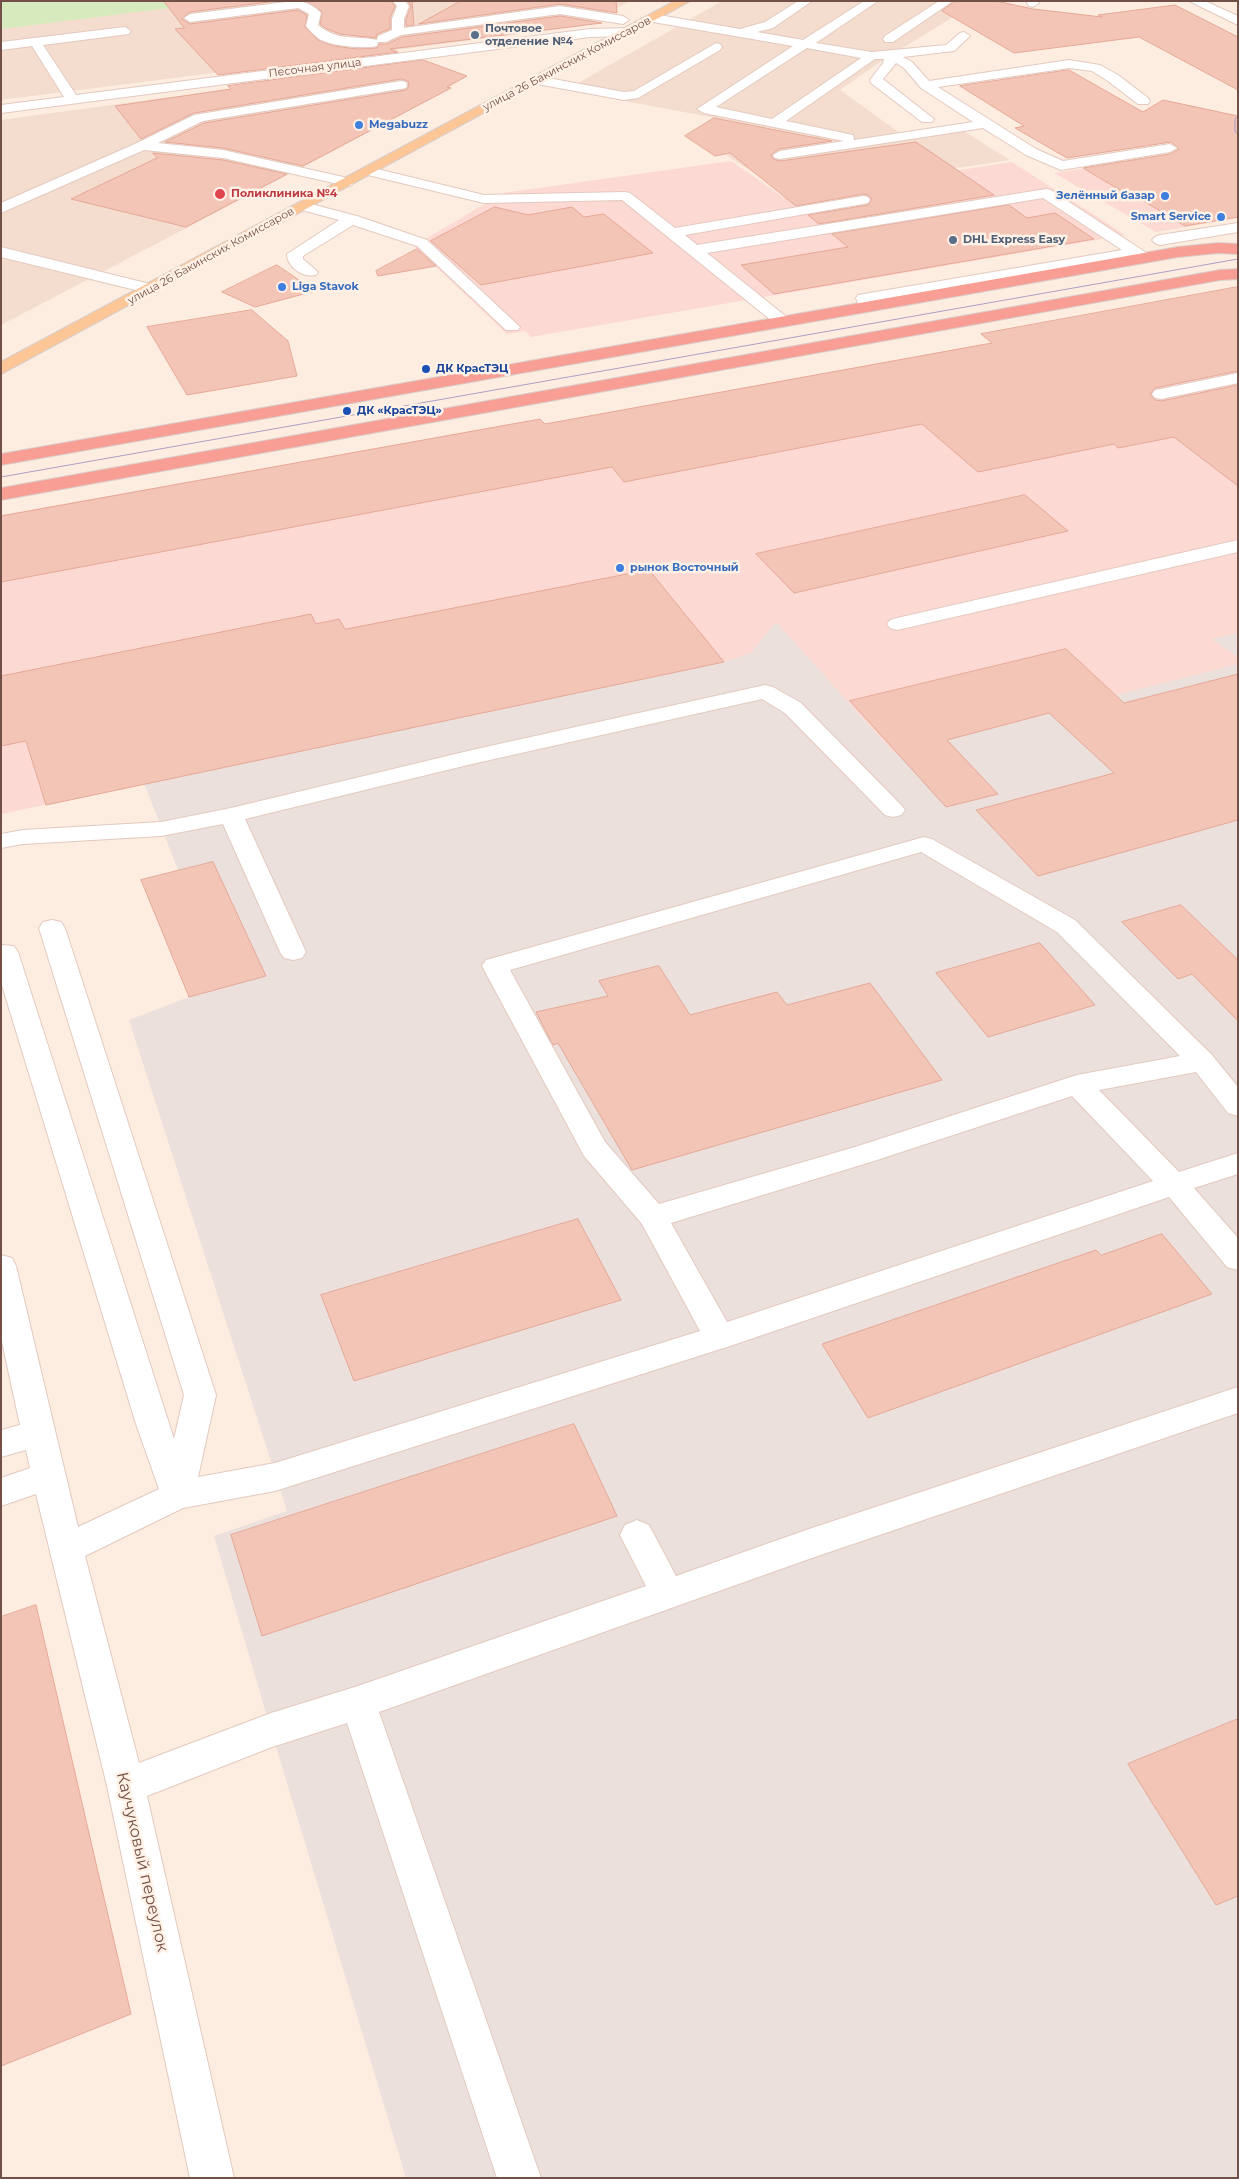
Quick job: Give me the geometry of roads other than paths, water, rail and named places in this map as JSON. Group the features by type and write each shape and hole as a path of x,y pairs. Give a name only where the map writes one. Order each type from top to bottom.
{"highway":[{"path":"1,460 867,308 1141,255 1218,248 1238,249"},
{"path":"1,494 752,358 1210,277 1238,274"}],"main road":[{"name":"улица 26 Бакинских Комиссаров","path":"1,370 368,170 684,1"}],"street":[{"path":"398,32 398,19 403,6 399,1"},
{"path":"541,1 560,10"},
{"path":"743,33 769,25 806,1"},
{"path":"868,142 704,109 872,1"},
{"path":"889,39 946,1"},
{"path":"1195,1 1238,21"},
{"path":"190,18 300,4 315,13 312,26 324,37 346,42 374,43 398,32 560,10 743,33 872,56 950,48 964,36"},
{"path":"1,46 125,31"},
{"name":"Песочная улица","path":"1,109 590,33 628,32"},
{"path":"35,42 72,99"},
{"path":"374,43 390,59"},
{"path":"537,80 624,96 638,94 716,47"},
{"path":"891,55 908,65 926,85 985,124 1031,152 1061,166 1170,148"},
{"path":"891,55 889,64 876,80 927,119"},
{"path":"774,123 872,56"},
{"path":"926,85 1069,64 1095,68 1113,78 1143,100"},
{"path":"1,209 142,146 199,118 401,85"},
{"path":"780,155 985,124"},
{"path":"142,146 223,154 348,182"},
{"path":"368,170 484,199 625,196 783,322"},
{"path":"694,250 1046,192 1141,255"},
{"path":"673,233 863,200"},
{"path":"303,206 352,219 422,244 512,327"},
{"path":"310,272 296,261 295,254 352,219"},
{"path":"1178,252 1154,236 1238,227"},
{"path":"1,252 152,289"},
{"path":"1161,394 1238,378"},
{"path":"897,624 1238,546"},
{"path":"12,839 161,829 231,815 472,757 764,692 793,708 893,810"},
{"path":"231,815 294,952"},
{"path":"719,1337 653,1217 594,1149 495,966 924,844 1066,926 1202,1062 1238,1106"},
{"path":"52,928 200,1395 178,1495"},
{"path":"5,952 152,1424 178,1495"},
{"path":"653,1217 864,1154 1077,1084 1202,1062"},
{"path":"1077,1084 1129,1140 1174,1184 1238,1259"},
{"path":"68,1548 178,1495 275,1477 719,1337 1238,1163"},
{"name":"Каучуковый переулок","path":"1,1266 48,1476 68,1548 126,1786 212,2178"},
{"path":"126,1786 271,1730 358,1703 809,1544 1238,1400"},
{"path":"1,1444 39,1432"},
{"path":"1,1492 48,1476"},
{"path":"637,1535 668,1595"},
{"path":"358,1703 519,2178"}],"tram line":[{"path":"1238,116 1235,119 1235,132 1238,134"},
{"path":"1,477 1238,259"}],"place":[{"name":"Почтовое отделение №4","path":"475,35"},
{"name":"Megabuzz","path":"359,125"},
{"name":"Поликлиника №4","path":"220,194"},
{"name":"Зелённый базар","path":"1165,196"},
{"name":"Smart Service","path":"1221,217"},
{"name":"DHL Express Easy","path":"953,240"},
{"name":"Liga Stavok","path":"282,287"},
{"name":"ДК КрасТЭЦ","path":"426,369"},
{"name":"ДК «КрасТЭЦ»","path":"347,411"},
{"name":"рынок Восточный","path":"620,568"}]}
